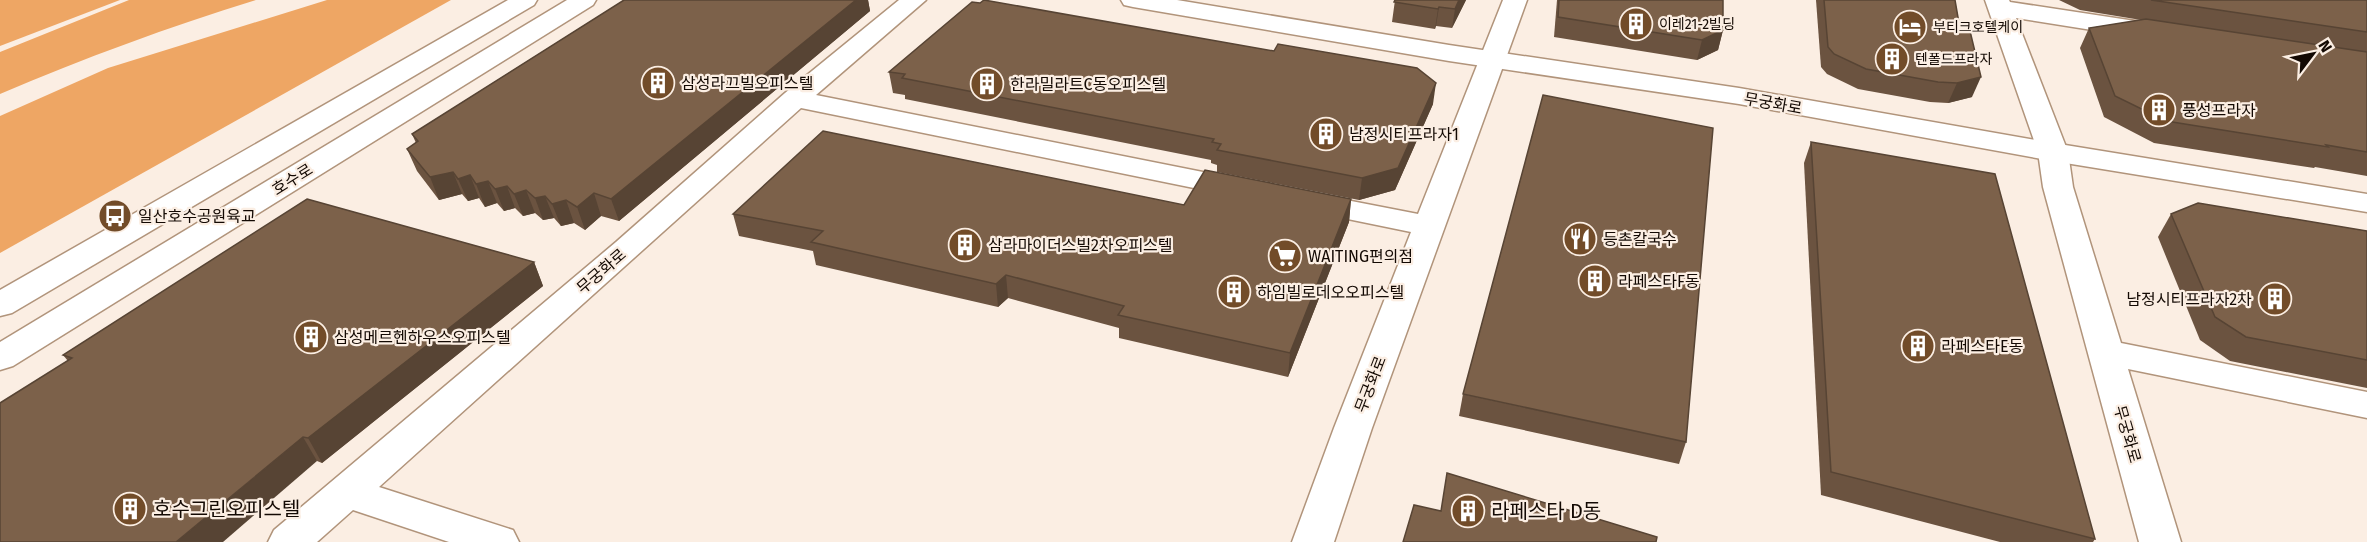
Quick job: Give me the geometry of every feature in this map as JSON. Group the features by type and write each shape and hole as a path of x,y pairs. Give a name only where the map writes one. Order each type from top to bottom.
{"street":[{"path":"0,304 525,0"},
{"name":"호수로","path":"0,358 584,0"},
{"name":"무궁화로","path":"289,542 795,99 914,0"},
{"name":"무궁화로","path":"1133,0 1492,59 1739,96 2053,152 2367,203"},
{"name":"무궁화로","path":"1313,542 1353,428 1515,0"},
{"path":"1998,4 2178,35"},
{"name":"무궁화로","path":"1998,4 2053,152 2058,187 2160,542"},
{"path":"795,99 1430,226"},
{"path":"2104,351 2367,405"},
{"path":"347,492 498,542"}],"shaded area":[{"path":"0,0 120,0 0,46"},
{"path":"129,0 256,0 127,44 0,94 0,52"},
{"path":"327,0 451,0 0,253 0,116 108,68"}],"building":[{"name":"삼성라끄빌오피스텔","path":"624,0 856,0 611,199 594,193 577,207 566,200 552,204 545,196 535,198 526,190 514,194 507,186 495,189 488,181 476,184 470,175 458,179 453,172 430,177 407,149 418,141 412,134"},
{"path":"984,0 1274,51 1278,44 1417,68 1436,83 1398,168 1362,178 1217,150 1221,144 1212,142 1214,139 902,78 905,74 889,72 972,2 980,3"},
{"path":"1395,0 1459,0 1455,9 1439,7 1438,9 1394,2"},
{"path":"1559,0 1723,0 1723,30 1702,40 1558,17"},
{"path":"1824,0 1955,0 1960,29 1970,31 1981,77 1957,83 1938,82 1866,69 1834,54 1828,47"},
{"path":"2151,0 2367,0 2367,32"},
{"path":"2146,19 2367,52 2367,152 2166,121 2115,96 2089,28"},
{"name":"라페스타F동","path":"1543,95 1713,128 1686,442 1463,394"},
{"path":"823,131 1184,205 1205,170 1351,199 1290,353 1118,315 1124,306 1006,275 996,284 811,242 823,231 733,214"},
{"name":"라페스타E동","path":"1811,142 1995,174 2095,539 1831,472"},
{"path":"307,199 534,262 308,438 303,437 176,542 0,542 0,403 72,358 63,355"},
{"name":"남정시티프라자2차","path":"2198,203 2367,231 2367,360 2246,337 2215,317 2171,214"},
{"path":"1447,473 1657,537 1656,542 1403,542 1414,505 1441,511"}],"place":[{"name":"이레21-2빌딩","path":"1636,24"},
{"name":"부티크호텔케이","path":"1910,27"},
{"name":"텐폴드프라자","path":"1892,59"},
{"name":"삼성라끄빌오피스텔","path":"658,83"},
{"name":"한라밀라트C동오피스텔","path":"987,84"},
{"name":"풍성프라자","path":"2159,110"},
{"name":"남정시티프라자1","path":"1326,134"},
{"name":"일산호수공원육교","path":"115,216"},
{"name":"등촌칼국수","path":"1580,239"},
{"name":"삼라마이더스빌2차오피스텔","path":"965,245"},
{"name":"WAITING편의점","path":"1285,256"},
{"name":"라페스타F동","path":"1595,281"},
{"name":"하임빌로데오오피스텔","path":"1234,292"},
{"name":"남정시티프라자2차","path":"2275,299"},
{"name":"삼성메르헨하우스오피스텔","path":"311,337"},
{"name":"라페스타E동","path":"1918,346"},
{"name":"호수그린오피스텔","path":"130,509"},
{"name":"라페스타 D동","path":"1468,511"}]}
